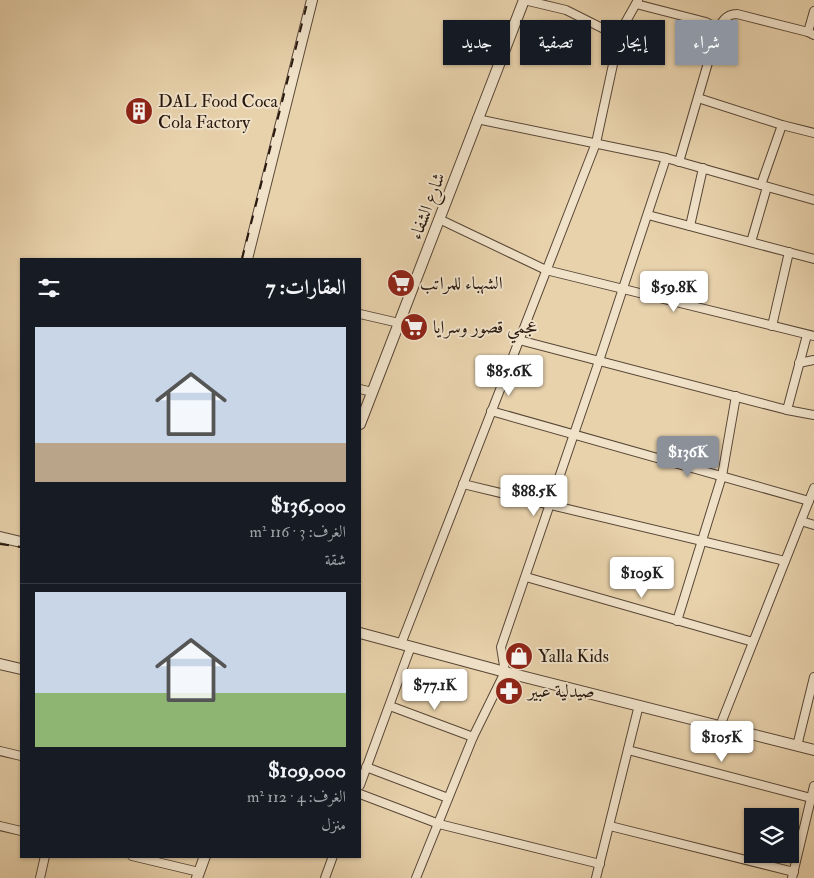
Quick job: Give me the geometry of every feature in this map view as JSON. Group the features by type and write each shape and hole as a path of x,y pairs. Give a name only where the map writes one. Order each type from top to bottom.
{"street":[{"path":"247,258 312,0"},
{"path":"524,0 566,10 601,28"},
{"name":"شارع الشفاء","path":"361,421 524,0"},
{"path":"627,20 637,2 699,20"},
{"path":"724,20 727,16 737,14 811,34 814,11"},
{"path":"361,782 390,706 406,645 463,484 596,143 613,65"},
{"path":"679,162 708,65"},
{"path":"698,98 782,125 814,133"},
{"path":"477,119 666,158 814,200"},
{"path":"750,242 782,125"},
{"path":"416,878 473,737 505,672 501,647 666,158"},
{"path":"690,226 703,168"},
{"path":"648,215 814,259"},
{"path":"439,220 546,270 810,336 799,363 787,410"},
{"path":"772,326 789,252"},
{"path":"361,314 399,323"},
{"path":"519,340 787,410 814,415"},
{"path":"799,363 814,360"},
{"path":"361,389 372,392"},
{"path":"677,621 722,476 736,396"},
{"path":"491,411 809,501"},
{"path":"463,484 785,561"},
{"path":"720,726 814,488"},
{"path":"801,522 814,525"},
{"path":"0,537 20,542"},
{"path":"526,577 753,642"},
{"path":"361,633 505,672 814,750"},
{"path":"0,664 20,669"},
{"path":"797,746 814,677"},
{"path":"596,878 639,705"},
{"path":"390,706 473,737"},
{"path":"0,750 20,756"},
{"path":"628,750 811,798"},
{"path":"366,767 448,798"},
{"path":"610,826 793,875 814,786"},
{"path":"361,794 439,824 600,864"},
{"path":"0,826 20,831"},
{"path":"805,826 814,828"},
{"path":"40,878 45,858"},
{"path":"139,858 198,875 203,858"},
{"path":"325,878 332,858"}],"railway":[{"path":"242,258 308,0"},
{"path":"0,544 20,547"}],"place":[{"name":"DAL Food Coca Cola Factory","path":"139,111"},
{"name":"الشهباء للمراتب","path":"401,283"},
{"name":"عجمي قصور وسرايا","path":"414,327"},
{"name":"Yalla Kids","path":"519,656"},
{"name":"صيدلية عبير","path":"509,691"}]}
